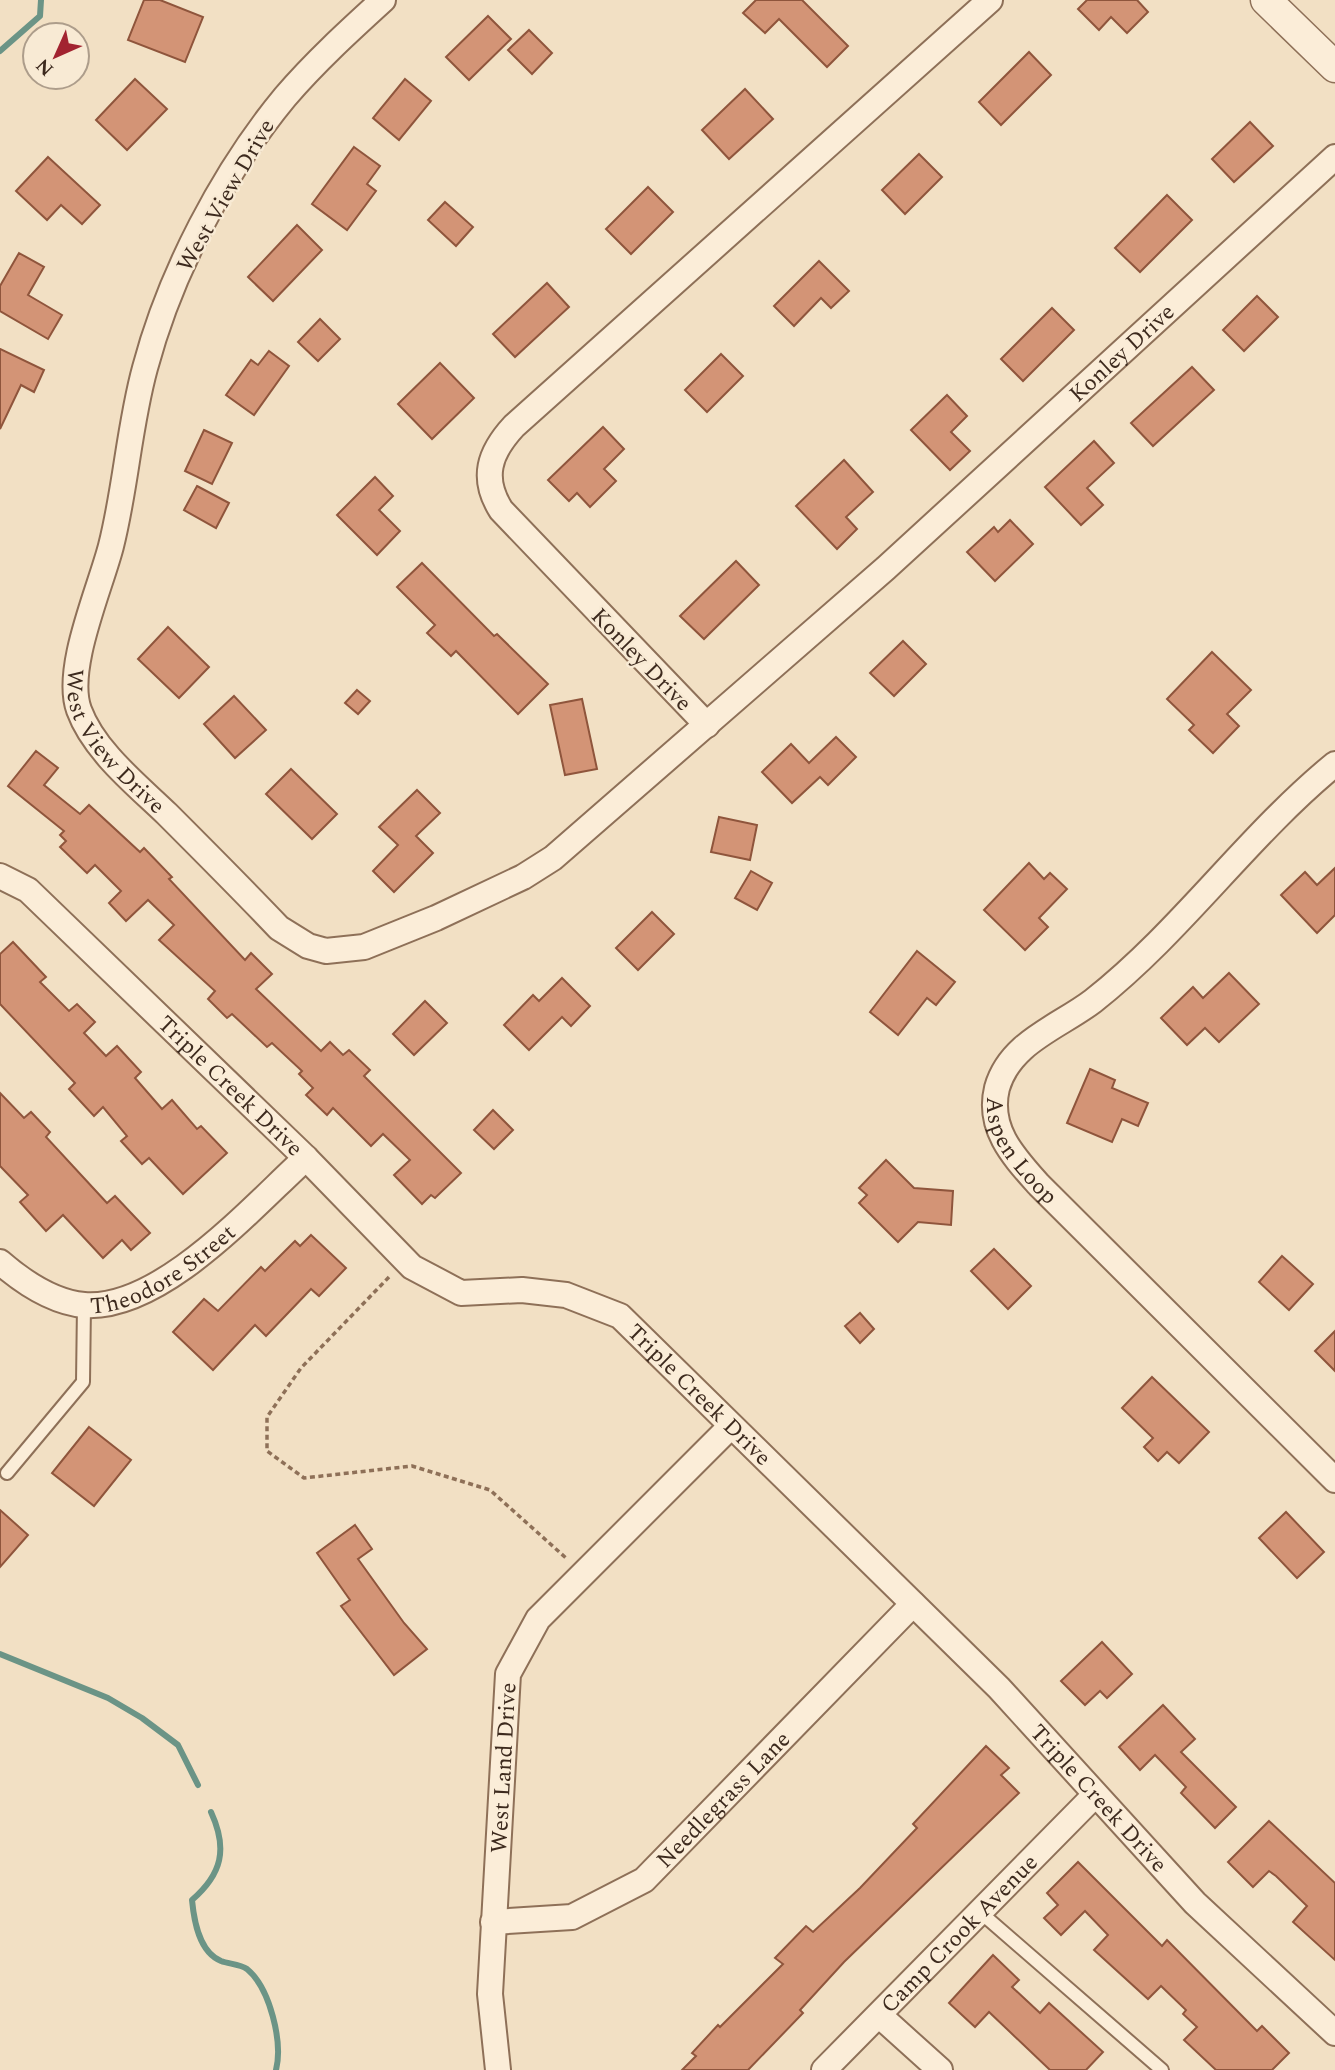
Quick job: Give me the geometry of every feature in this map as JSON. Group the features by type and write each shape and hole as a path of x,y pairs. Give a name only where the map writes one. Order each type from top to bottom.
{"street":[{"name":"West View Drive","path":"383,0 334,45 259,131 185,258 161,313 144,370 114,532 76,662 75,688 78,709 93,736 129,777 279,928 308,946 326,951 345,950 383,941 523,877 581,837 707,725"},
{"name":"Konley Drive","path":"990,0 514,426 500,441 491,458 488,476 491,494 501,510 707,725 886,568 1335,157"},
{"path":"1266,0 1335,67"},
{"name":"Aspen Loop","path":"1335,764 1250,842 1170,933 1130,971 1088,1004 1042,1033 1015,1056 1001,1079 995,1104 1003,1140 1039,1185 1335,1480"},
{"name":"Triple Creek Drive","path":"0,876 28,890 306,1158 405,1261 461,1293 522,1290 566,1295 620,1316 730,1427 999,1688 1195,1903 1335,2033"},
{"name":"Theodore Street","path":"0,1262 30,1287 84,1305 125,1299 173,1277 306,1158"},
{"name":"West Land Drive","path":"498,2070 490,1994 508,1674 538,1619 730,1427"},
{"name":"Needlegrass Lane","path":"493,1922 572,1917 644,1880 913,1604"},
{"name":"Camp Crook Avenue","path":"824,2070 1095,1795"},
{"path":"880,2016 940,2070"}],"lane":[{"path":"7,1473 83,1382 84,1305"},
{"path":"980,1912 1162,2070"}],"path":[{"path":"405,1261 301,1368 267,1417 267,1451 304,1478 412,1466 490,1490 583,1574"}],"building":[{"path":"144,0 160,0 203,17 185,62 128,40"},
{"path":"756,0 802,0 848,46 827,67 779,19 765,33 743,13"},
{"path":"1087,0 1137,0 1148,12 1127,33 1111,17 1099,30 1078,9"},
{"path":"488,16 511,39 469,80 446,57"},
{"path":"529,30 552,53 532,74 508,50"},
{"path":"1029,52 1051,75 1001,125 979,102"},
{"path":"135,79 167,109 127,150 96,120"},
{"path":"405,79 431,101 399,140 373,118"},
{"path":"745,89 773,119 729,159 702,130"},
{"path":"1250,122 1273,146 1234,182 1212,159"},
{"path":"354,147 380,166 367,184 376,191 347,230 312,204"},
{"path":"919,154 942,177 905,214 882,190"},
{"path":"48,157 100,205 82,224 61,205 47,220 16,191"},
{"path":"648,187 673,212 631,254 606,229"},
{"path":"1167,195 1192,220 1140,272 1115,248"},
{"path":"445,202 473,227 456,246 428,220"},
{"path":"297,225 322,250 273,301 248,277"},
{"path":"19,253 44,267 28,295 62,315 48,339 0,311 0,286"},
{"path":"819,261 849,291 831,308 821,298 794,326 774,306"},
{"path":"547,283 569,307 515,357 493,334"},
{"path":"1257,296 1278,317 1244,351 1223,330"},
{"path":"1052,308 1074,330 1023,381 1001,359"},
{"path":"320,319 340,339 318,361 298,342"},
{"path":"0,349 44,370 34,392 21,385 0,429"},
{"path":"269,351 289,366 254,415 226,395 251,360 258,365"},
{"path":"721,354 743,376 707,412 685,390"},
{"path":"440,363 474,398 432,439 398,404"},
{"path":"1192,367 1214,390 1153,446 1131,423"},
{"path":"947,395 967,416 951,432 970,451 950,470 911,430"},
{"path":"603,427 624,449 604,469 616,481 590,507 577,493 569,501 548,480"},
{"path":"204,430 232,443 212,484 185,471"},
{"path":"1094,441 1114,463 1087,488 1103,505 1081,525 1045,487"},
{"path":"844,460 873,492 846,517 857,529 837,549 796,506"},
{"path":"375,477 393,496 379,510 400,531 377,555 337,515"},
{"path":"197,486 229,503 216,528 184,510"},
{"path":"1010,520 1033,544 995,581 967,552 994,527 998,532"},
{"path":"736,561 759,585 704,639 680,616"},
{"path":"422,563 494,636 497,634 548,684 518,714 456,651 451,656 427,633 435,625 397,587"},
{"path":"168,627 209,667 179,698 138,659"},
{"path":"903,641 926,664 894,696 870,673"},
{"path":"1212,652 1251,690 1227,714 1239,726 1213,753 1189,730 1194,725 1167,699"},
{"path":"357,690 370,701 358,714 345,703"},
{"path":"234,696 266,730 235,758 204,724"},
{"path":"582,699 597,769 565,775 550,705"},
{"path":"836,737 856,757 828,785 820,777 792,803 762,772 791,744 809,763"},
{"path":"36,751 58,768 44,785 80,814 89,805 140,852 144,848 172,877 169,879 245,960 251,953 272,974 256,989 321,1051 330,1042 343,1055 349,1050 370,1070 364,1076 461,1173 435,1198 431,1195 422,1204 394,1175 410,1160 383,1134 371,1146 333,1108 327,1115 306,1095 313,1088 299,1074 302,1071 272,1043 267,1047 232,1014 227,1018 208,999 215,991 159,940 174,925 148,900 126,921 109,903 121,891 95,865 87,873 60,847 66,841 60,835 64,831 8,786"},
{"path":"291,769 337,814 312,839 266,794"},
{"path":"417,790 440,813 416,836 433,853 394,892 373,871 398,845 379,827"},
{"path":"719,817 757,825 750,860 711,852"},
{"path":"1029,863 1044,879 1050,873 1067,889 1039,918 1048,927 1025,950 984,910"},
{"path":"1335,868 1335,915 1317,933 1281,895 1305,872 1317,885"},
{"path":"751,871 772,883 757,910 735,898"},
{"path":"652,912 674,934 638,970 616,948"},
{"path":"13,942 46,977 40,982 69,1011 77,1004 95,1022 84,1033 106,1056 117,1046 141,1072 135,1078 162,1109 172,1100 197,1129 201,1126 227,1153 183,1194 149,1158 142,1164 121,1141 127,1136 103,1107 94,1116 69,1089 75,1083 0,1004 0,954"},
{"path":"917,951 955,982 936,1005 927,998 898,1035 870,1012"},
{"path":"1229,973 1259,1004 1219,1042 1205,1028 1187,1045 1161,1018 1193,987 1203,998"},
{"path":"562,978 590,1006 571,1026 562,1017 529,1050 504,1025 533,995 539,1001"},
{"path":"425,1001 447,1023 414,1055 393,1034"},
{"path":"1090,1069 1115,1080 1112,1088 1148,1103 1138,1126 1122,1119 1112,1142 1067,1123"},
{"path":"0,1093 24,1118 31,1112 50,1132 46,1137 107,1203 115,1196 150,1233 131,1250 122,1240 103,1258 63,1215 46,1231 20,1202 28,1195 0,1166"},
{"path":"493,1110 513,1130 494,1149 474,1130"},
{"path":"886,1160 914,1188 953,1191 951,1225 918,1222 898,1242 859,1203 867,1195 859,1188"},
{"path":"311,1235 346,1268 319,1296 311,1289 266,1336 255,1325 213,1370 173,1332 204,1299 218,1311 261,1267 265,1271 295,1241 300,1246"},
{"path":"994,1249 1031,1286 1008,1309 971,1271"},
{"path":"1282,1256 1313,1284 1289,1310 1259,1282"},
{"path":"860,1313 874,1329 860,1343 845,1326"},
{"path":"1335,1331 1335,1371 1315,1351"},
{"path":"1152,1377 1209,1432 1179,1463 1167,1452 1158,1461 1144,1447 1153,1438 1122,1408"},
{"path":"89,1427 131,1460 94,1506 52,1473"},
{"path":"0,1510 28,1535 0,1567"},
{"path":"1286,1512 1324,1552 1297,1578 1259,1538"},
{"path":"355,1525 372,1549 358,1559 404,1623 427,1649 394,1675 341,1606 350,1600 317,1553"},
{"path":"1102,1642 1132,1674 1107,1698 1100,1691 1085,1705 1061,1681"},
{"path":"1163,1705 1195,1739 1181,1752 1236,1807 1215,1828 1181,1793 1186,1787 1155,1755 1140,1770 1119,1747"},
{"path":"986,1746 1009,1768 1001,1775 1019,1793 844,1962 800,2010 803,2013 748,2070 682,2070 696,2056 692,2053 718,2025 720,2027 783,1964 775,1958 806,1926 813,1932 860,1888 917,1828 913,1824"},
{"path":"1269,1821 1335,1883 1335,1960 1293,1922 1307,1906 1276,1876 1269,1871 1253,1887 1228,1862"},
{"path":"1078,1862 1162,1946 1167,1940 1257,2031 1262,2026 1289,2053 1272,2070 1216,2070 1184,2040 1197,2027 1183,2014 1186,2010 1161,1986 1148,1999 1094,1950 1108,1935 1085,1911 1061,1935 1044,1918 1058,1905 1047,1893"},
{"path":"993,1955 1019,1980 1012,1987 1040,2013 1049,2003 1103,2052 1086,2070 1050,2070 989,2012 975,2027 949,2003"}],"waterway":[{"path":"0,51 40,16 41,0"},
{"path":"0,1654 108,1698 142,1718 178,1745 198,1785"},
{"path":"211,1812 219,1838 219,1860 210,1880 192,1900 196,1926 207,1951 221,1961 247,1969 262,1989 276,2031 276,2070"}]}
